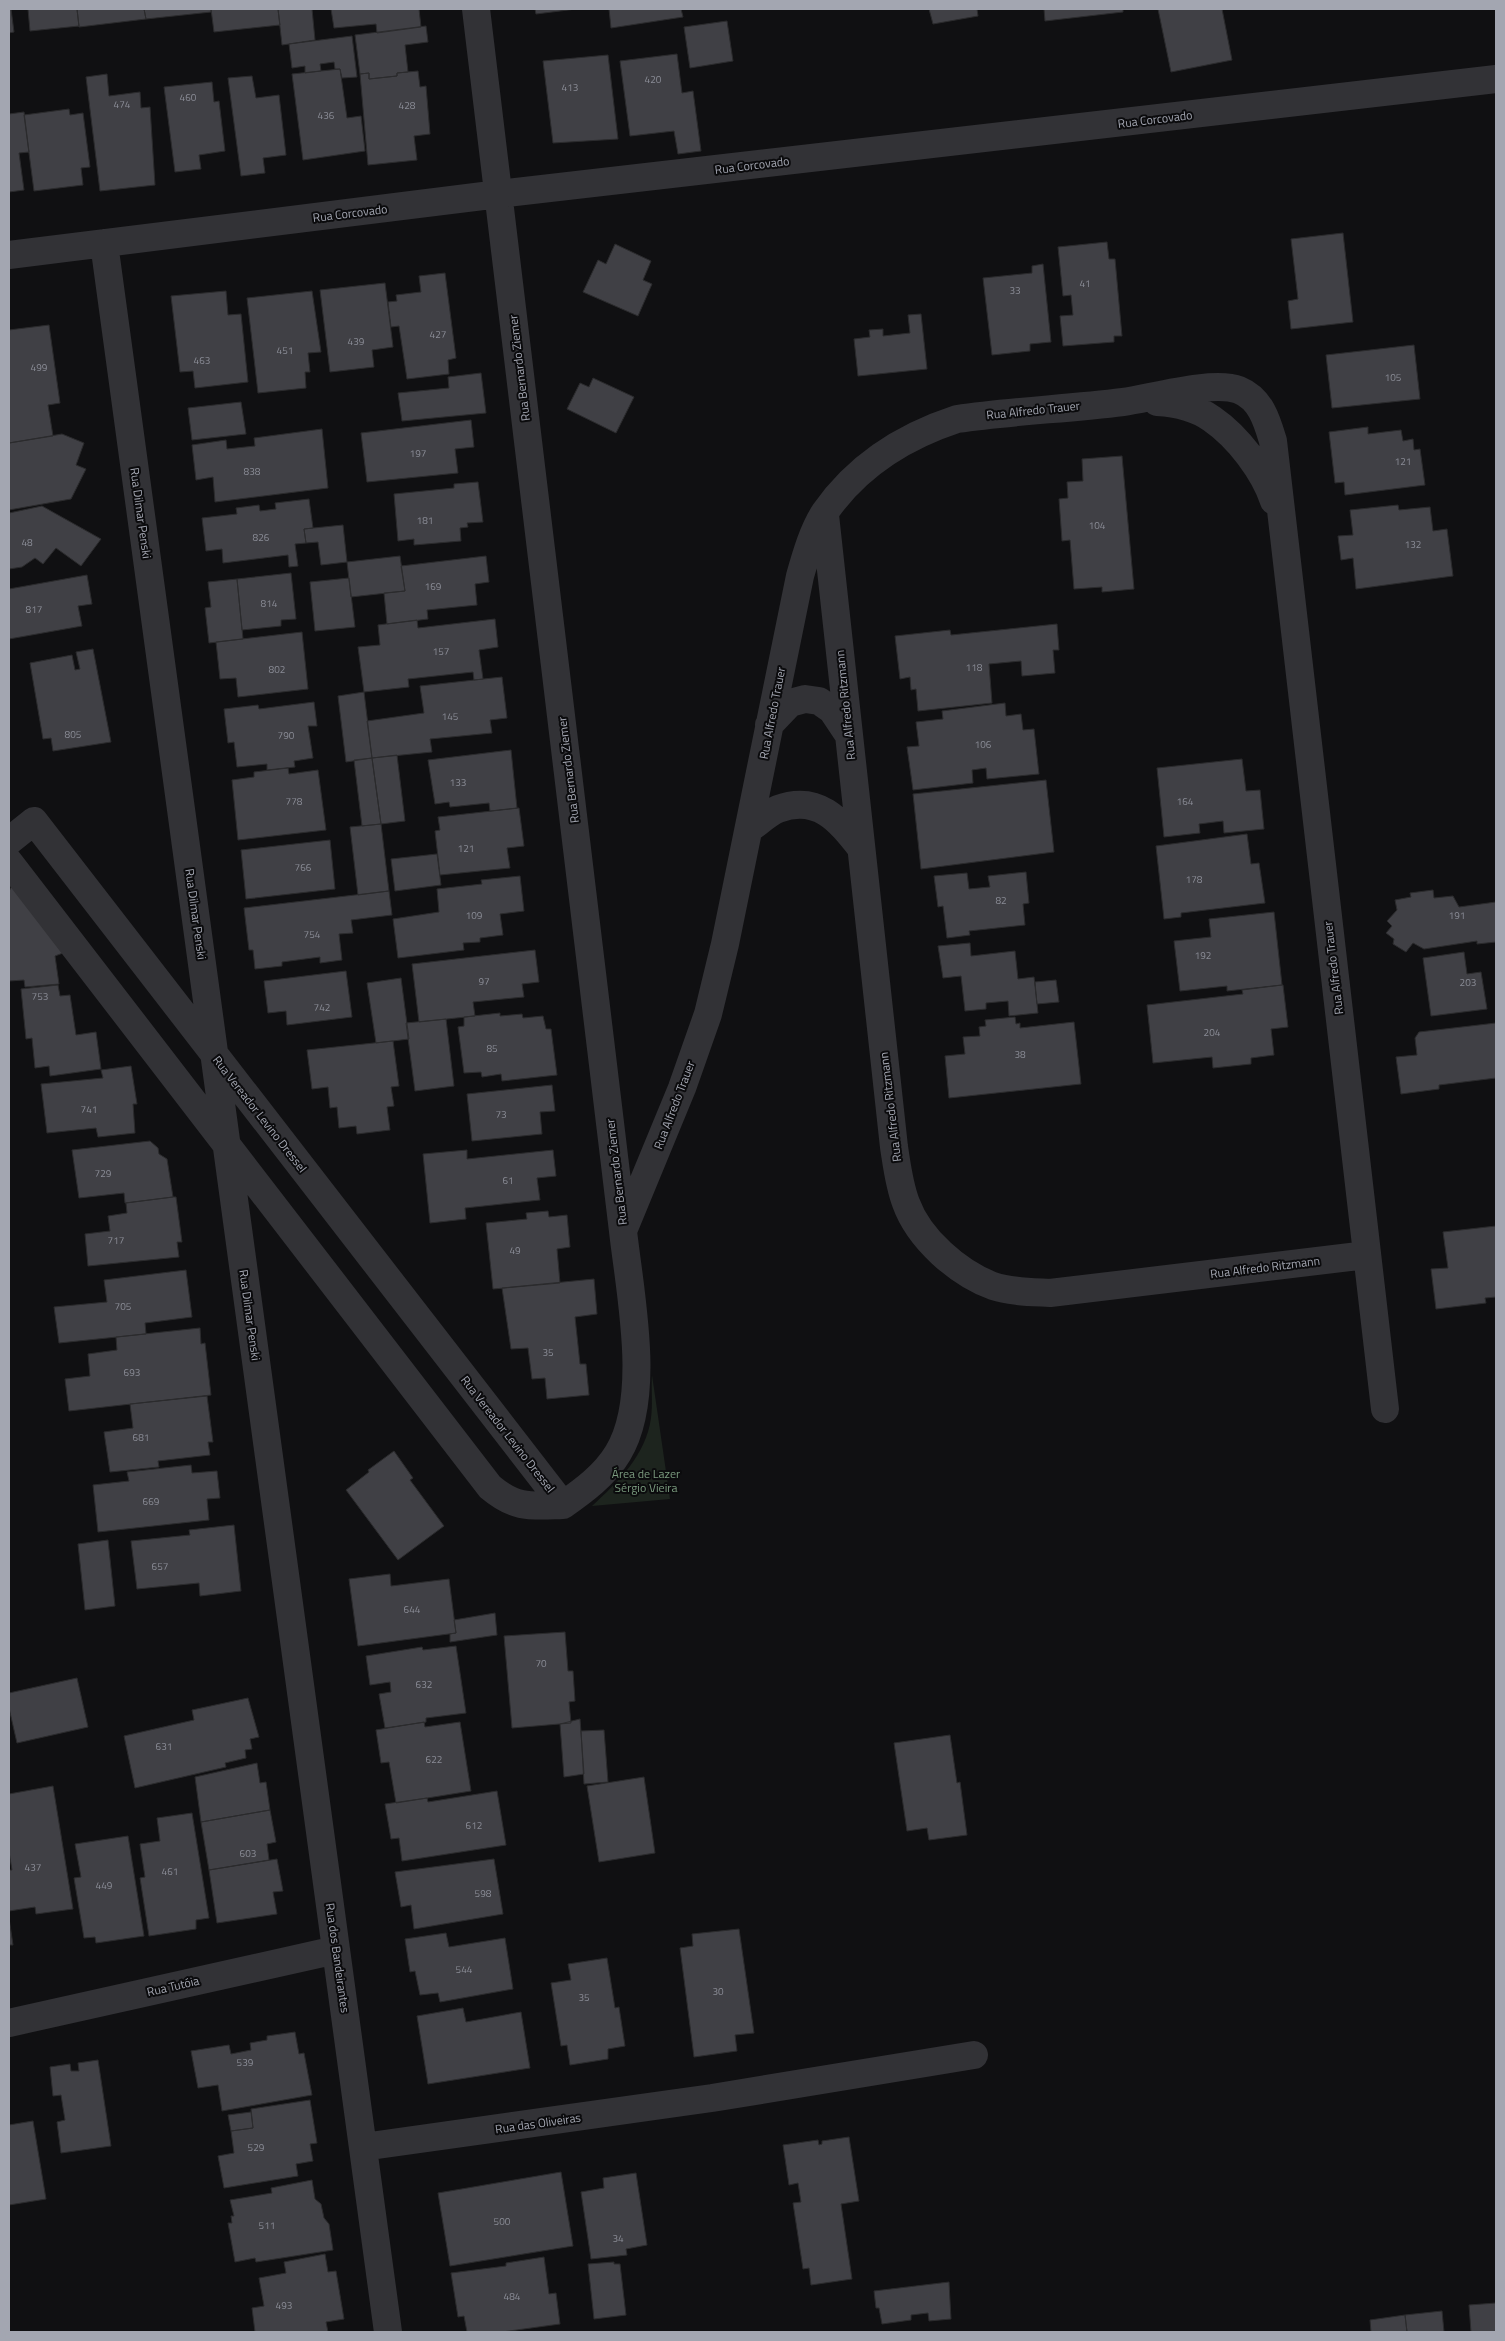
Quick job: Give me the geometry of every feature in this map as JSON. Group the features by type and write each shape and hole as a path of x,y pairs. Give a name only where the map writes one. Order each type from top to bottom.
{"street":[{"name":"Rua Bernardo Ziemer","path":"476,9 623,1231 636,1357 635,1405 629,1433 618,1454 600,1476 563,1505"},
{"name":"Rua Corcovado","path":"9,255 498,194 1496,79"},
{"name":"Rua Dilmar Penski","path":"104,243 287,1584"},
{"name":"Rua Alfredo Trauer","path":"623,1231 682,1088 708,1014 749,829 800,576 808,549 824,513 864,468 907,440 931,428 957,419 987,414 1123,402 1199,389 1226,388 1239,390 1252,398 1266,415 1273,442 1384,1409"},
{"path":"1211,418 1233,416 1246,409 1252,398"},
{"name":"Rua Alfredo Trauer","path":"1123,402 1159,402 1187,407 1211,418 1230,434 1259,472 1271,492 1282,528"},
{"name":"Rua Alfredo Ritzmann","path":"824,513 899,1180 906,1205 919,1228 963,1271 993,1286 1021,1292 1050,1293 1367,1255"},
{"path":"769,725 790,703 805,699 819,701 832,710 849,736"},
{"path":"749,829 777,810 795,805 820,808 838,819 861,848"},
{"name":"Rua Vereador Levino Dressel","path":"9,842 34,821 563,1505"},
{"name":"Rua Vereador Levino Dressel","path":"9,862 490,1487 505,1500 527,1506 563,1505"},
{"name":"Rua dos Bandeirantes","path":"287,1584 388,2332"},
{"name":"Rua Tutóia","path":"9,2023 336,1950"},
{"name":"Rua das Oliveiras","path":"363,2147 712,2098 974,2055"}],"green space":[{"name":"Área de Lazer Sérgio Vieira","path":"652,1375 670,1499 592,1506 621,1477 637,1456 643,1444 651,1418"}],"building":[{"path":"9,9 11,9 14,32 9,33"},
{"path":"28,9 77,9 79,26 30,31"},
{"path":"77,9 144,9 146,19 79,27"},
{"path":"144,9 211,9 211,12 146,19"},
{"path":"211,9 278,9 280,25 214,32"},
{"path":"278,9 312,9 315,40 282,45"},
{"path":"331,9 419,9 421,27 377,33 376,24 334,28"},
{"path":"535,9 576,9 536,14"},
{"path":"609,9 681,9 683,17 611,28"},
{"path":"929,9 977,9 978,16 933,24"},
{"path":"1044,9 1123,9 1123,12 1045,21"},
{"path":"1158,9 1222,9 1232,60 1171,72"},
{"path":"727,21 733,61 690,68 684,27"},
{"path":"426,26 428,42 405,45 408,72 397,73 397,76 369,79 369,73 360,74 355,35"},
{"path":"352,36 357,77 342,78 340,69 335,69 334,62 320,64 321,71 305,73 305,66 292,68 289,44"},
{"path":"677,54 682,93 693,91 701,151 678,154 674,131 630,136 620,61"},
{"path":"608,55 618,139 553,143 543,61"},
{"path":"340,69 347,118 361,116 365,151 303,160 292,74"},
{"path":"418,71 420,87 426,86 430,134 414,136 417,160 368,165 360,74 369,73 369,79 397,76 397,73"},
{"path":"107,74 109,96 140,92 141,108 150,107 155,185 100,191 86,77"},
{"path":"252,76 256,98 279,95 286,155 263,158 265,173 241,176 228,78"},
{"path":"212,82 214,102 219,101 225,151 199,155 201,169 175,172 164,87"},
{"path":"69,109 70,115 83,113 90,167 81,168 83,185 34,191 24,115"},
{"path":"24,112 29,152 19,153 24,190 9,192 9,114"},
{"path":"1343,233 1353,322 1291,329 1288,301 1298,299 1291,239"},
{"path":"1107,242 1109,259 1115,259 1122,336 1114,336 1114,342 1063,346 1060,316 1073,315 1071,295 1063,296 1058,247"},
{"path":"615,244 651,261 643,280 652,284 638,316 583,292 598,260 606,264"},
{"path":"1043,264 1051,342 1030,344 1030,351 992,355 983,278 1032,273 1032,266"},
{"path":"445,273 456,358 448,360 449,374 407,379 399,326 391,327 388,302 397,301 396,295 421,292 419,276"},
{"path":"385,283 393,347 372,350 374,367 330,372 320,290"},
{"path":"226,291 228,315 241,314 248,382 195,388 193,371 180,372 171,296"},
{"path":"312,291 321,352 308,353 310,372 305,372 306,388 258,393 247,298"},
{"path":"921,314 927,369 858,376 854,339 870,337 869,330 883,329 883,336 910,333 908,315"},
{"path":"49,325 60,403 48,405 53,436 9,443 9,330"},
{"path":"1414,345 1420,399 1332,408 1326,355"},
{"path":"481,373 486,413 402,421 398,393 449,388 448,377"},
{"path":"593,378 634,397 616,433 567,409 580,383 589,387"},
{"path":"241,402 246,434 192,440 188,408"},
{"path":"471,420 474,447 455,449 458,473 367,482 361,433"},
{"path":"1368,427 1368,434 1401,430 1403,441 1413,439 1414,450 1420,449 1425,485 1345,495 1344,482 1335,483 1329,432"},
{"path":"322,429 328,488 215,502 213,477 196,480 192,445 226,440 227,449 255,446 254,438"},
{"path":"62,434 84,443 76,465 86,469 71,499 9,510 9,443"},
{"path":"1122,456 1134,589 1102,592 1102,587 1074,589 1070,540 1062,541 1059,499 1068,498 1067,482 1083,481 1082,459"},
{"path":"478,482 483,522 467,523 468,527 460,528 461,541 414,545 414,539 398,541 394,494 454,488 454,484"},
{"path":"309,499 313,528 304,529 306,543 295,544 298,566 289,567 288,555 223,563 222,549 206,551 202,518 237,514 236,508 259,505 260,511 276,509 275,503"},
{"path":"1398,505 1399,510 1430,507 1433,531 1447,529 1453,576 1356,589 1353,558 1341,560 1338,536 1353,535 1350,510"},
{"path":"42,506 101,539 81,566 56,548 43,564 35,558 22,567 9,569 9,513"},
{"path":"343,525 347,562 321,565 318,542 306,543 304,529"},
{"path":"400,556 405,591 351,597 347,562"},
{"path":"486,556 489,582 475,584 477,605 427,610 428,619 387,624 384,593 405,591 401,566"},
{"path":"291,573 296,619 281,620 281,626 242,630 237,579"},
{"path":"87,575 92,604 78,606 82,626 9,639 9,589"},
{"path":"349,578 355,627 315,631 310,582"},
{"path":"237,579 243,639 209,643 205,608 211,607 208,582"},
{"path":"495,619 498,647 479,650 483,679 474,680 473,672 408,679 409,687 364,692 358,647 380,645 378,625 417,620 418,628"},
{"path":"1057,624 1059,650 1053,650 1055,673 1022,676 1021,661 989,664 992,703 918,711 916,689 911,690 910,677 900,679 895,636 950,630 951,635"},
{"path":"302,632 308,689 238,697 236,678 220,679 216,642"},
{"path":"93,649 111,742 53,751 51,738 43,739 30,663 72,655 75,670 80,669 76,652"},
{"path":"502,677 507,718 490,720 492,733 430,739 432,752 372,758 367,721 424,713 420,686"},
{"path":"364,692 372,758 346,762 338,696"},
{"path":"314,702 317,726 308,726 313,758 294,761 295,767 267,770 267,764 237,767 234,742 228,743 224,709 258,705 259,709"},
{"path":"1005,703 1006,716 1021,714 1023,730 1034,729 1039,774 987,779 986,768 972,770 973,783 913,790 907,747 919,746 916,722 943,719 942,711"},
{"path":"511,750 517,808 490,811 489,803 450,807 449,802 435,804 428,760"},
{"path":"397,755 405,821 381,824 372,758"},
{"path":"372,758 381,824 362,826 354,760"},
{"path":"1242,759 1246,791 1260,790 1264,829 1224,833 1223,821 1199,824 1200,833 1164,837 1157,768"},
{"path":"288,768 289,774 318,770 326,830 238,840 232,780 254,777 254,772"},
{"path":"1046,780 1054,852 921,869 913,794"},
{"path":"519,808 524,846 507,848 510,868 440,875 435,831 440,830 438,817"},
{"path":"381,824 389,891 358,895 350,827"},
{"path":"1247,834 1251,864 1259,863 1265,903 1181,913 1181,917 1164,919 1156,846"},
{"path":"330,840 335,889 246,899 241,850"},
{"path":"437,854 441,885 395,891 391,859"},
{"path":"1026,872 1029,903 1023,904 1025,925 969,931 970,935 947,938 943,906 938,907 934,876 967,873 969,889 990,887 988,876"},
{"path":"520,876 524,911 500,914 503,935 480,938 480,942 463,943 464,950 398,958 393,919 439,912 437,889 482,884 481,880"},
{"path":"12,886 63,953 55,956 59,984 25,987 24,980 9,981 9,891"},
{"path":"1433,890 1434,898 1453,896 1459,907 1496,902 1496,942 1477,944 1477,941 1424,949 1413,943 1406,952 1393,944 1394,939 1386,933 1392,926 1387,921 1397,910 1395,900 1411,897 1410,893"},
{"path":"389,891 392,915 351,920 353,933 339,934 342,960 320,963 320,957 282,962 282,966 255,969 253,950 249,950 244,908"},
{"path":"1274,912 1282,985 1227,991 1227,986 1180,991 1174,941 1211,937 1209,919"},
{"path":"970,943 971,956 1015,951 1018,979 1034,977 1038,1013 1009,1016 1008,1001 986,1003 986,1009 965,1011 961,976 943,978 938,946"},
{"path":"535,950 539,982 522,984 524,997 473,1002 475,1016 419,1022 412,964"},
{"path":"1464,952 1467,974 1481,972 1487,1009 1431,1016 1423,958"},
{"path":"346,971 352,1017 287,1025 286,1011 268,1013 264,981"},
{"path":"401,978 409,1039 376,1043 367,983"},
{"path":"1056,980 1059,1002 1037,1004 1035,982"},
{"path":"58,985 60,996 70,995 76,1035 96,1032 101,1069 50,1076 49,1066 35,1068 32,1038 26,1039 21,989"},
{"path":"1283,985 1288,1027 1271,1029 1274,1055 1251,1058 1251,1064 1213,1068 1212,1057 1153,1063 1147,1005 1243,994 1242,990"},
{"path":"500,1013 500,1016 522,1014 523,1018 543,1016 546,1029 551,1029 557,1075 502,1081 501,1074 482,1077 481,1072 464,1073 458,1027 464,1026 464,1017"},
{"path":"1015,1017 1016,1024 1020,1023 1020,1028 1074,1022 1081,1084 949,1098 945,1056 965,1054 963,1037 980,1036 979,1027 986,1026 985,1020"},
{"path":"446,1019 454,1086 415,1091 406,1023"},
{"path":"1496,1023 1496,1078 1439,1085 1439,1089 1401,1094 1396,1057 1417,1055 1415,1038 1419,1032"},
{"path":"393,1041 399,1086 391,1087 394,1106 387,1107 390,1130 357,1134 356,1126 339,1128 337,1107 330,1108 328,1087 312,1089 307,1050"},
{"path":"131,1066 137,1104 133,1104 135,1133 98,1137 96,1128 47,1133 41,1084 103,1078 101,1070"},
{"path":"552,1085 555,1111 540,1112 542,1134 472,1141 467,1094"},
{"path":"150,1141 158,1148 159,1154 167,1159 173,1197 125,1203 124,1193 79,1198 72,1150"},
{"path":"467,1150 467,1159 553,1150 556,1176 537,1178 540,1200 465,1208 466,1219 430,1223 423,1154"},
{"path":"176,1197 182,1242 177,1242 179,1257 88,1266 85,1234 110,1231 108,1216 127,1213 126,1203"},
{"path":"548,1211 549,1217 567,1215 570,1247 557,1249 560,1283 493,1289 486,1223 527,1219 526,1213"},
{"path":"1496,1226 1496,1297 1485,1298 1486,1303 1436,1309 1431,1269 1448,1268 1443,1232"},
{"path":"186,1270 192,1317 145,1323 146,1334 59,1343 54,1307 107,1302 104,1280"},
{"path":"594,1279 597,1314 575,1317 580,1364 586,1364 589,1395 547,1399 545,1378 532,1379 528,1348 511,1349 502,1288"},
{"path":"200,1328 201,1344 205,1343 211,1395 69,1411 65,1379 90,1376 88,1354 117,1350 116,1337"},
{"path":"207,1396 213,1442 208,1442 210,1455 158,1461 159,1467 110,1472 104,1432 133,1428 130,1404"},
{"path":"394,1451 413,1478 410,1480 444,1526 398,1560 346,1490 369,1472 368,1470"},
{"path":"191,1465 192,1473 217,1471 220,1498 207,1499 209,1520 98,1532 93,1485 129,1481 127,1472"},
{"path":"234,1525 241,1591 200,1596 199,1583 137,1589 131,1541 190,1535 189,1530"},
{"path":"108,1540 115,1606 85,1610 78,1544"},
{"path":"390,1574 391,1586 449,1579 456,1633 358,1646 349,1579"},
{"path":"495,1613 497,1635 450,1642 450,1634 456,1633 454,1620"},
{"path":"565,1632 568,1671 573,1671 575,1701 569,1702 571,1723 512,1728 504,1636"},
{"path":"456,1646 466,1713 426,1718 426,1722 385,1728 379,1694 391,1692 390,1682 370,1685 366,1656 422,1647 423,1650"},
{"path":"77,1678 88,1727 17,1743 9,1708 9,1693"},
{"path":"248,1698 259,1737 250,1739 252,1749 245,1750 246,1758 225,1763 226,1767 135,1788 124,1736 194,1720 192,1710"},
{"path":"580,1719 584,1774 564,1777 560,1724"},
{"path":"424,1722 425,1727 460,1722 471,1791 396,1803 389,1762 381,1763 376,1730"},
{"path":"604,1730 608,1782 584,1784 581,1731"},
{"path":"950,1735 957,1783 960,1782 967,1835 929,1840 927,1828 907,1831 894,1743"},
{"path":"257,1763 260,1783 266,1782 270,1810 201,1822 195,1777"},
{"path":"644,1777 655,1853 599,1862 587,1786"},
{"path":"53,1786 73,1909 36,1914 35,1907 9,1911 9,1870 12,1870 9,1852 9,1794"},
{"path":"497,1791 506,1845 402,1861 399,1838 391,1839 385,1804 427,1798 428,1802"},
{"path":"270,1810 276,1842 267,1844 269,1860 209,1870 201,1822"},
{"path":"192,1813 209,1918 196,1920 196,1929 149,1936 140,1878 145,1877 140,1844 160,1841 157,1818"},
{"path":"128,1836 144,1936 96,1943 95,1937 84,1938 74,1878 81,1877 75,1844"},
{"path":"277,1859 283,1891 273,1892 277,1914 217,1923 209,1870"},
{"path":"494,1859 503,1914 414,1929 411,1905 401,1907 395,1872"},
{"path":"9,1918 13,1945 9,1945"},
{"path":"739,1929 754,2033 735,2035 737,2051 694,2057 680,1948 693,1946 692,1934"},
{"path":"446,1933 449,1947 505,1938 513,1989 440,2002 438,1993 420,1995 415,1971 410,1972 405,1939"},
{"path":"607,1958 615,2008 619,2007 625,2046 608,2049 608,2059 570,2065 567,2045 561,2046 551,1983 571,1980 568,1964"},
{"path":"463,2008 466,2022 521,2012 530,2068 428,2084 417,2016"},
{"path":"295,2032 299,2054 304,2053 312,2095 222,2111 218,2085 198,2088 191,2051 229,2045 231,2054 251,2050 250,2043 267,2040 267,2036"},
{"path":"98,2060 111,2146 61,2153 57,2122 65,2120 61,2095 53,2096 50,2067 70,2064 71,2071 79,2071 78,2063"},
{"path":"310,2100 317,2143 310,2144 313,2161 296,2164 298,2176 224,2188 218,2156 234,2153 231,2131 253,2128 251,2109"},
{"path":"251,2112 253,2128 231,2131 228,2115"},
{"path":"33,2121 46,2199 9,2205 9,2125"},
{"path":"849,2137 859,2201 841,2204 852,2279 811,2285 809,2268 803,2269 793,2203 801,2202 798,2183 789,2185 783,2145 818,2140 819,2145 822,2144 822,2141"},
{"path":"561,2172 573,2246 450,2266 438,2193"},
{"path":"636,2173 647,2245 626,2249 627,2255 591,2259 581,2192 604,2188 603,2178"},
{"path":"312,2180 315,2199 321,2204 324,2218 329,2224 333,2250 256,2262 255,2258 235,2262 228,2223 232,2223 231,2216 234,2216 230,2200 272,2193 271,2188"},
{"path":"325,2254 328,2272 336,2271 344,2319 326,2322 328,2332 255,2332 252,2308 264,2306 259,2278 286,2273 284,2262"},
{"path":"544,2257 549,2294 556,2293 560,2324 502,2332 467,2332 464,2316 458,2317 451,2273 506,2266 506,2263"},
{"path":"614,2262 614,2264 620,2264 626,2315 594,2319 588,2264"},
{"path":"949,2282 951,2319 929,2321 928,2313 911,2315 911,2320 882,2324 879,2308 876,2308 874,2291"},
{"path":"1496,2303 1496,2332 1471,2332 1469,2305"},
{"path":"1442,2311 1444,2332 1407,2332 1405,2315"},
{"path":"1405,2315 1407,2332 1371,2332 1370,2320"}]}
